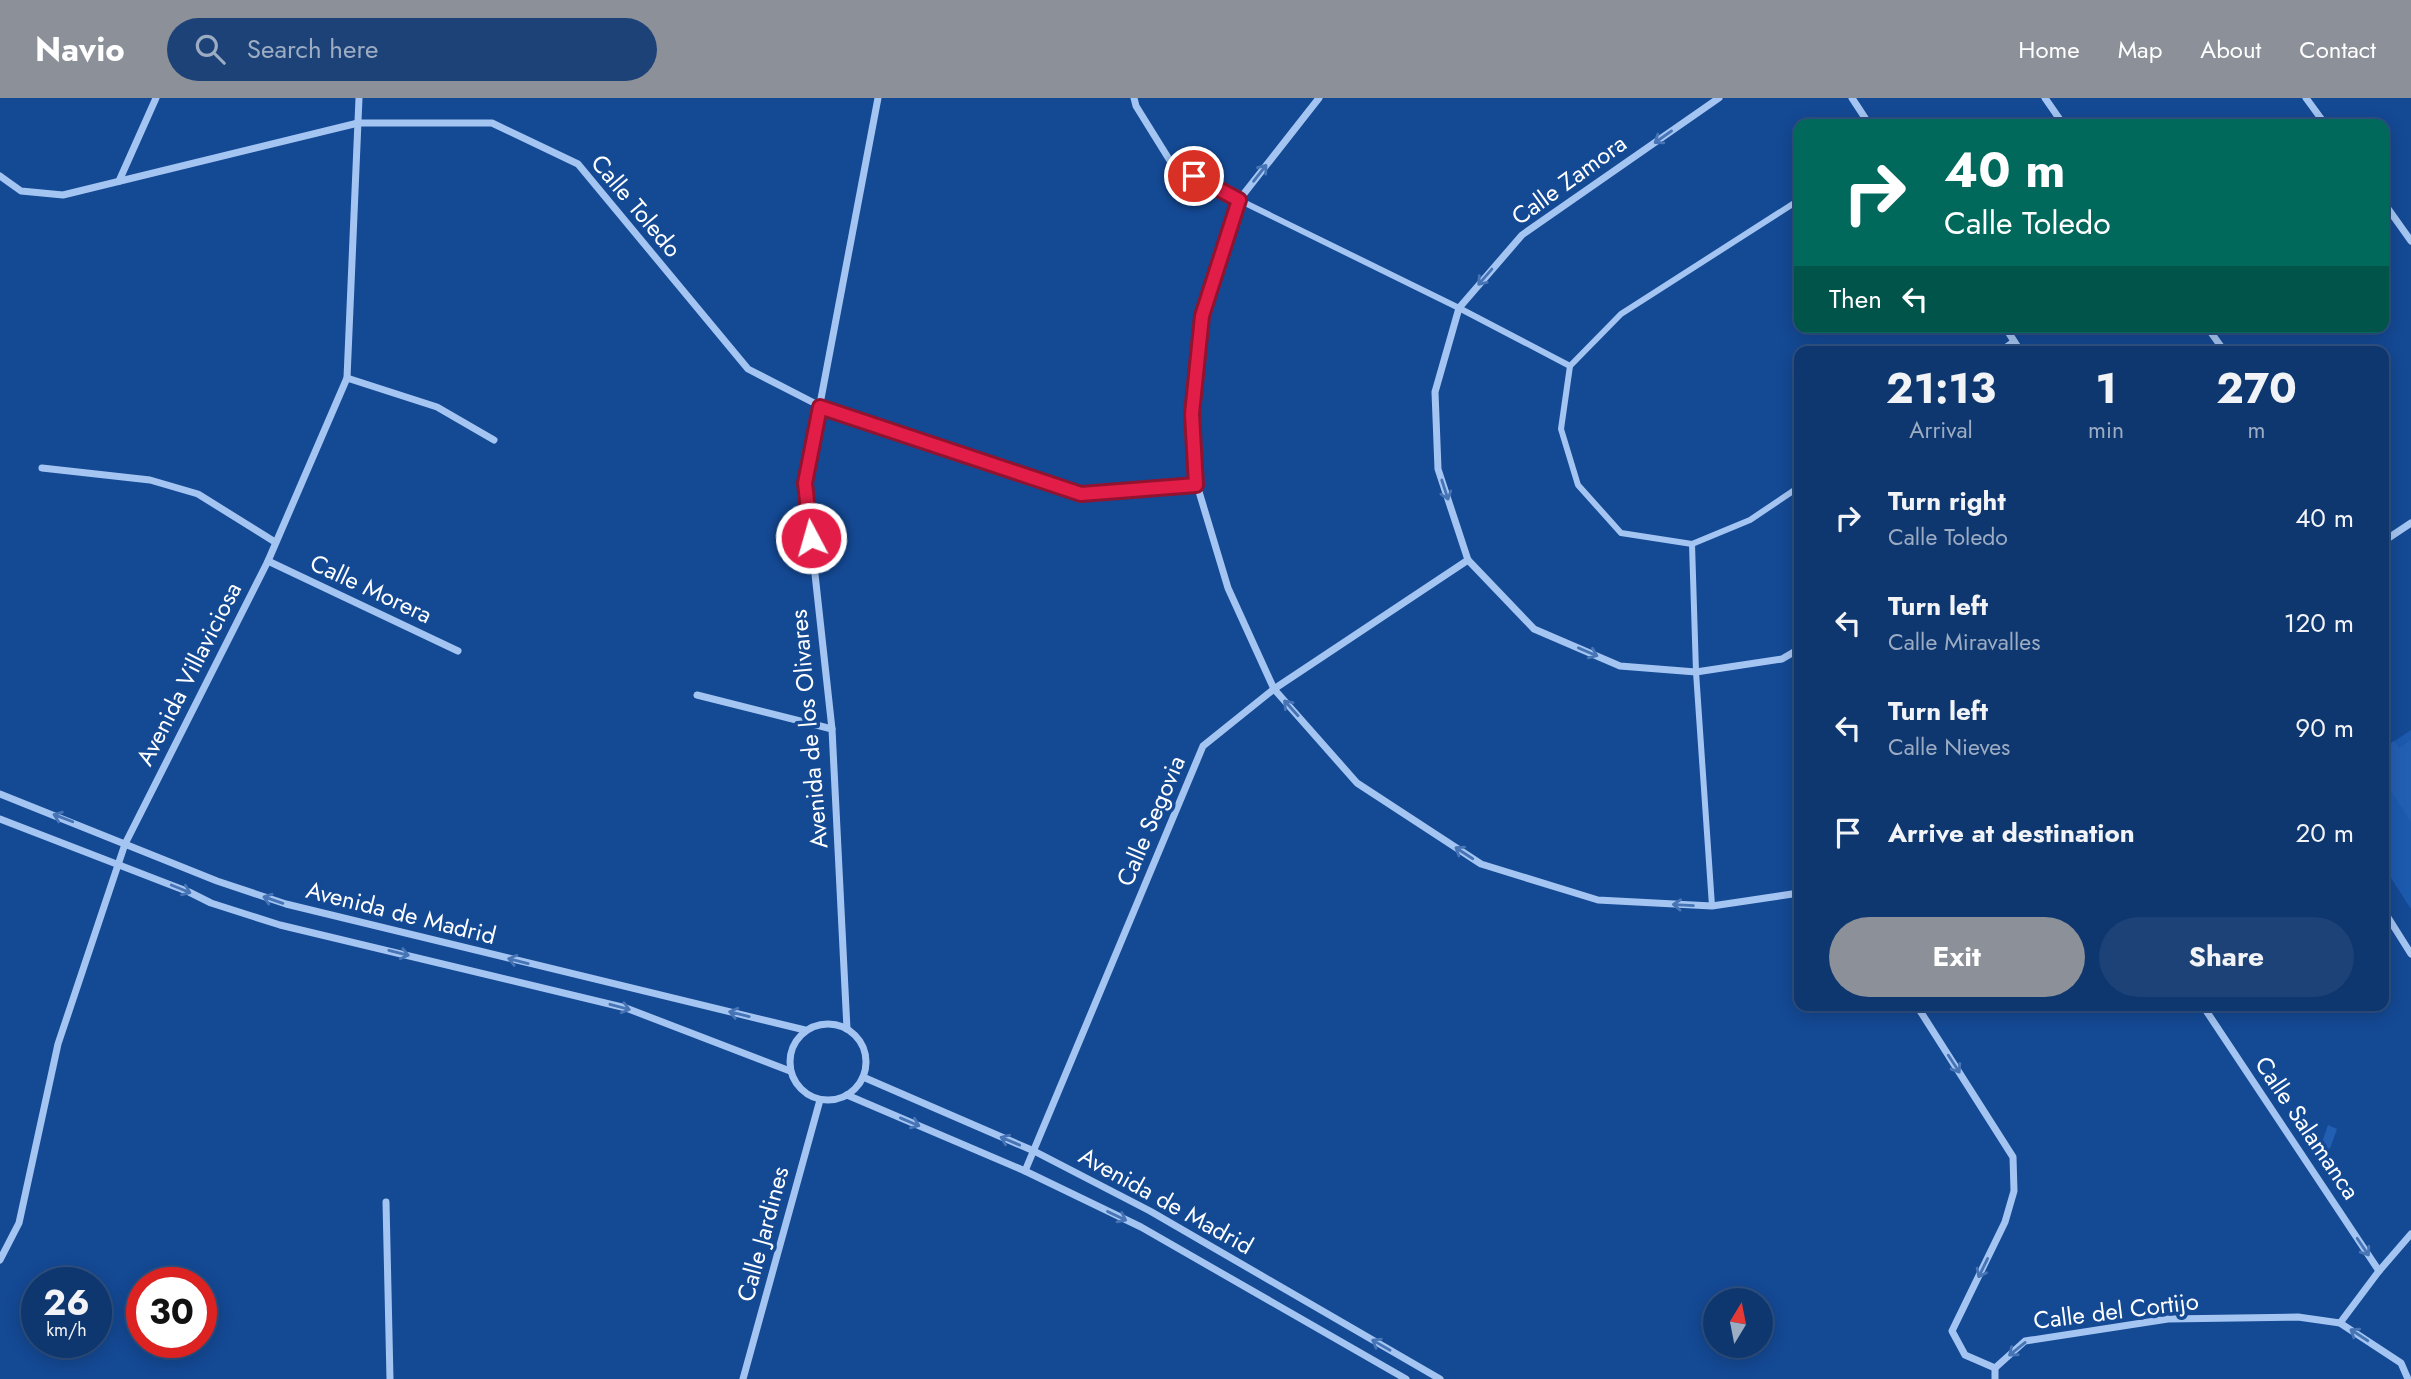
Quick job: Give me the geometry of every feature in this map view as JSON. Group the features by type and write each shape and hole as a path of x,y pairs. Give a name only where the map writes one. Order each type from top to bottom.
{"street":[{"path":"119,181 156,98"},
{"name":"Avenida Villaviciosa","path":"0,1260 19,1223 58,1044 117,864 268,561 347,378 359,98"},
{"name":"Avenida de los Olivares","path":"847,1029 832,729 805,483 878,98"},
{"path":"1134,98 1136,106 1172,164 1239,200 1459,307 1570,366"},
{"path":"1319,98 1239,200 1202,316 1192,414 1196,485 1228,588 1274,689 1357,783 1481,864 1598,900 1712,906 1794,894"},
{"name":"Calle Zamora","path":"1719,98 1522,235 1459,307 1435,393 1438,469 1468,560 1534,629 1620,666 1696,671 1782,659 1794,652"},
{"path":"1852,98 1866,119"},
{"path":"2045,98 2060,119"},
{"path":"2306,98 2321,119"},
{"name":"Calle Toledo","path":"0,176 21,191 63,195 358,123 492,123 578,164 748,369 820,407 1081,494 1196,485"},
{"path":"1794,203 1621,314 1570,366 1561,429 1578,485 1621,533 1692,544 1750,520 1794,490"},
{"path":"2389,210 2411,241"},
{"path":"2009,333 2017,346"},
{"path":"2007,346 2014,341"},
{"path":"347,378 437,407 494,440"},
{"path":"42,468 150,480 198,494 275,542"},
{"path":"2389,538 2411,523"},
{"path":"1692,544 1696,671 1712,906"},
{"name":"Calle Segovia","path":"1025,1171 1203,746 1274,689 1468,560"},
{"name":"Calle Morera","path":"268,561 458,651"},
{"path":"696,695 832,729"},
{"name":"Avenida de Madrid","path":"0,794 217,881 286,904 805,1030"},
{"name":"Avenida de Madrid","path":"0,819 211,903 280,925 626,1008 790,1071"},
{"path":"2389,919 2411,954"},
{"path":"1920,1011 2013,1157 2014,1191 2005,1222 1952,1331 1965,1354 1995,1368 1995,1379"},
{"name":"Calle Salamanca","path":"2206,1011 2379,1271"},
{"path":"820,1024 834,1024 847,1029 859,1039 866,1057 863,1077 857,1087 836,1100 820,1100 800,1089 790,1071 790,1050 805,1030 820,1024"},
{"name":"Avenida de Madrid","path":"863,1077 1034,1151 1150,1211 1440,1379"},
{"name":"Avenida de Madrid","path":"847,1095 1025,1171 1141,1227 1406,1379"},
{"name":"Calle Jardines","path":"743,1379 820,1100"},
{"path":"386,1202 390,1379"},
{"path":"2340,1323 2411,1234"},
{"name":"Calle del Cortijo","path":"1995,1368 2025,1342 2168,1319 2298,1317 2340,1323 2401,1363 2408,1379"}],"shaded area":[{"path":"2411,730 2411,909 2389,875 2389,745"}],"building":[{"path":"2411,740 2411,822 2389,788 2389,744 2394,741 2399,748"},
{"path":"2328,1125 2337,1129 2328,1154 2319,1151"}],"route":[{"path":"811,538 805,483 820,407 1081,494 1196,485 1192,414 1202,316 1239,200 1194,176"}]}
